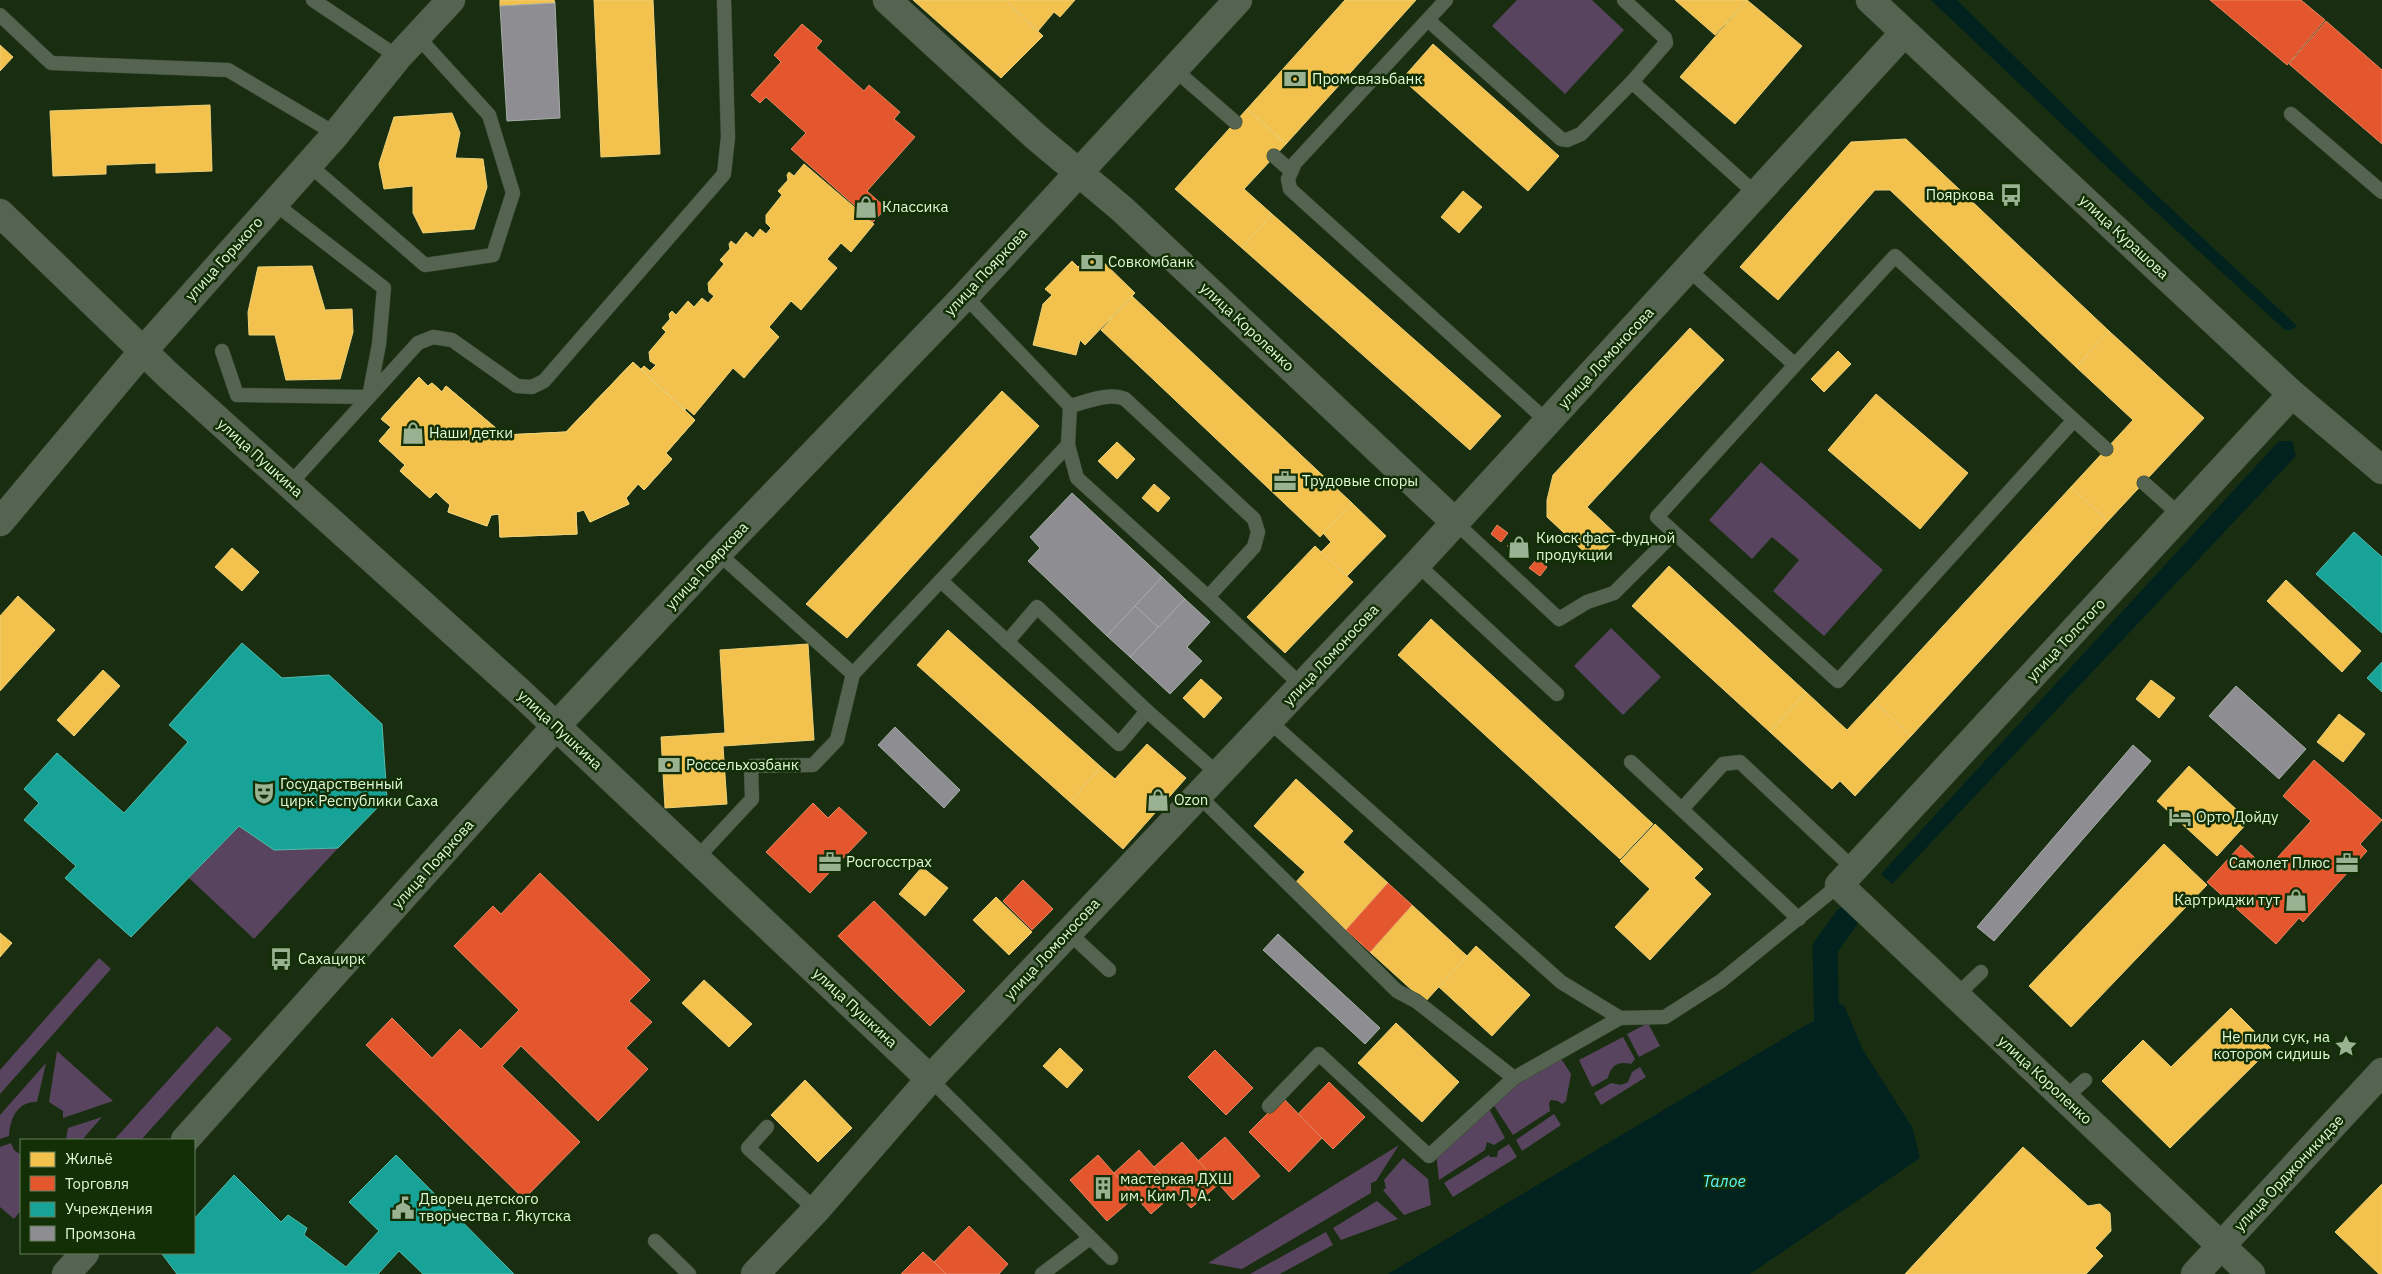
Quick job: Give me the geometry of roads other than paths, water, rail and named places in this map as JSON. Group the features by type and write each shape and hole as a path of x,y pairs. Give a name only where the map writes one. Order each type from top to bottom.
{"street":[{"name":"улица Горького","path":"0,522 143,350 336,134 398,57 451,0"},
{"name":"улица Пояркова","path":"186,1139 556,726 718,553 965,296 1238,0"},
{"name":"улица Курашова","path":"1870,0 2292,394 2382,470"},
{"name":"улица Короленко","path":"903,7 1035,136 1080,172 1455,522"},
{"name":"улица Ломоносова","path":"755,1274 816,1210 930,1079 1217,773 1269,721 1417,564 1904,33"},
{"name":"улица Пушкина","path":"0,214 143,350 556,726 930,1079"},
{"name":"улица Толстого","path":"1846,877 2292,394"},
{"name":"улица Короленко","path":"1846,877 1956,996 2251,1274"},
{"name":"улица Орджоникидзе","path":"2196,1274 2382,1072"},
{"path":"66,1274 84,1254"}],"lane":[{"path":"313,0 398,57"},
{"path":"290,485 418,343 433,337 452,340 516,386 532,387 544,381 724,174 728,137 724,0"},
{"path":"1446,0 1295,163 1288,180 1290,189 1548,422"},
{"path":"1428,20 1560,139 1567,140 1581,134 1632,82 1666,43 1665,38 1624,0"},
{"path":"0,15 51,63 228,70 336,134"},
{"path":"308,164 426,265 493,255 513,193 490,115 418,37"},
{"path":"1174,69 1235,122"},
{"path":"1632,82 1756,194"},
{"path":"2291,114 2382,192"},
{"path":"1274,156 1291,171"},
{"path":"274,203 384,288 380,344 369,397"},
{"path":"2074,420 1838,681 1657,517 1895,256 2106,449"},
{"path":"1688,269 1795,365"},
{"path":"965,296 1070,406 1068,445 1077,478 1208,597 1301,685"},
{"path":"222,351 237,394 369,397"},
{"path":"1070,406 1108,397 1118,396 1124,399 1254,519 1258,532 1254,547 1208,597"},
{"path":"696,859 752,799 751,766 813,765 837,740 853,674 1068,445"},
{"path":"2144,483 2180,516"},
{"name":"улица Короленко","path":"1455,522 1559,619 1587,602 1614,593 1674,533"},
{"path":"718,553 853,674"},
{"path":"1417,564 1557,694"},
{"path":"942,581 1119,744 1147,711"},
{"path":"1007,642 1037,607 1147,711 1217,773"},
{"path":"1269,721 1561,982 1620,1018"},
{"path":"1631,762 1799,919"},
{"path":"1269,1106 1319,1054 1429,1156 1514,1078 1620,1018 1665,1017 1722,981 1799,919 1846,877 1740,762 1723,764 1682,809"},
{"path":"1198,795 1397,991 1416,1001 1514,1078"},
{"path":"1068,932 1109,970"},
{"path":"1956,996 1981,972"},
{"name":"улица Пушкина","path":"930,1079 1111,1258"},
{"path":"2065,1098 2085,1080"},
{"path":"767,1127 748,1148 816,1210"},
{"path":"1042,1274 1090,1238"},
{"path":"655,1241 689,1274"}],"water":[{"path":"1931,0 1957,0 2134,174 2297,326 2291,330 2285,330 2108,168"},
{"path":"2279,441 2292,441 2296,456 1892,884 1881,874"},
{"name":"Талое","path":"1820,999 1844,1005 1863,1050 1912,1127 1920,1158 1750,1274 1388,1274 1817,1020"}],"waterway":[{"path":"1827,1036 1825,948 1846,919"}],"place":[{"name":"Промсвязьбанк","path":"1295,79"},
{"name":"Пояркова","path":"2011,195"},
{"name":"Классика","path":"866,207"},
{"name":"Совкомбанк","path":"1092,262"},
{"name":"Наши детки","path":"413,433"},
{"name":"Трудовые споры","path":"1285,481"},
{"name":"Киоск фаст-фудной продукции","path":"1519,547"},
{"name":"Россельхозбанк","path":"669,765"},
{"name":"Государственный цирк Республики Саха","path":"264,793"},
{"name":"Ozon","path":"1158,800"},
{"name":"Орто Дойду","path":"2180,817"},
{"name":"Росгосстрах","path":"830,862"},
{"name":"Самолет Плюс","path":"2347,863"},
{"name":"Картриджи тут","path":"2296,900"},
{"name":"Сахацирк","path":"281,959"},
{"name":"Не пили сук, на котором сидишь","path":"2346,1046"},
{"name":"мастеркая ДХШ им. Ким Л. А.","path":"1103,1188"},
{"name":"Дворец детского творчества г. Якутска","path":"403,1208"}]}
